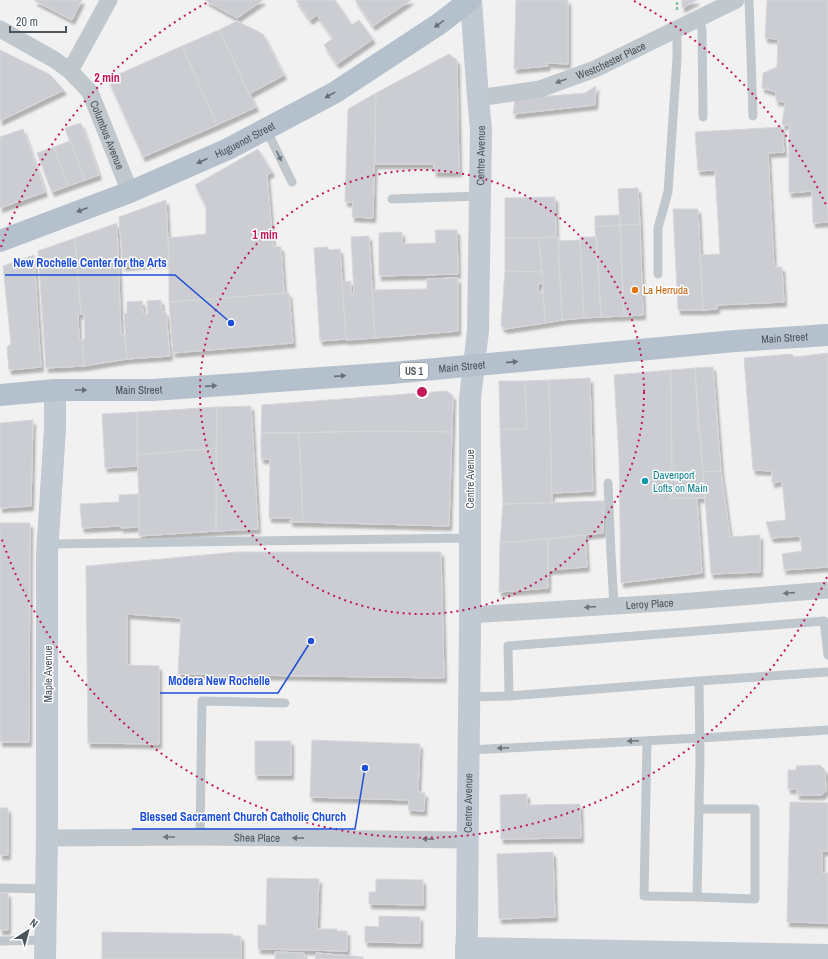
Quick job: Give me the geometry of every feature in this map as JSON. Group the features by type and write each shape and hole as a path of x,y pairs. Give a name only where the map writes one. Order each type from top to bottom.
{"main road":[{"name":"Huguenot Street","path":"0,242 130,192 228,149 334,93 439,24 470,0"},
{"name":"Main Street","path":"0,395 54,390 154,390 392,373 735,341 828,335"}],"street":[{"path":"70,71 109,0"},
{"name":"Centre Avenue","path":"466,954 470,615 470,398 478,331 481,129 470,0"},
{"name":"Westchester Place","path":"478,98 540,89 594,69 736,0"},
{"name":"Columbus Avenue","path":"0,29 55,60 70,71 90,92 130,192"},
{"name":"Maple Avenue","path":"45,950 48,544 55,428 54,390"},
{"name":"Leroy Place","path":"470,615 679,602 828,590"},
{"name":"Shea Place","path":"47,838 200,837 468,840"},
{"path":"466,954 828,955"}],"lane":[{"path":"749,0 752,116"},
{"path":"699,18 702,30 702,117"},
{"path":"658,274 658,228 668,192 677,58 677,29"},
{"path":"266,129 292,182"},
{"path":"392,199 480,196"},
{"path":"608,483 614,606"},
{"path":"48,544 470,538"},
{"path":"509,696 508,646 824,621 828,655"},
{"path":"469,697 509,696 828,672"},
{"path":"697,897 700,738 698,681"},
{"path":"200,837 202,701 285,703"},
{"path":"469,750 828,730"},
{"path":"647,741 644,896 755,899 755,809 699,809"},
{"path":"0,888 46,889"},
{"path":"0,941 45,950"}],"building":[{"path":"35,0 82,0 72,20"},
{"path":"205,0 263,0 237,18"},
{"path":"296,0 335,0 352,25 359,20 373,39 337,64 324,45 333,38 317,15 310,20"},
{"path":"355,0 411,0 373,26"},
{"path":"516,0 568,0 568,64 547,63 548,66 514,69"},
{"path":"682,0 697,0 682,8"},
{"path":"767,0 828,0 828,222 813,223 812,191 789,193 789,125 782,125 785,102 776,101 776,92 762,88 763,73 777,67 778,39 765,38"},
{"path":"237,21 263,34 284,75 249,94 219,30"},
{"path":"219,30 256,107 217,125 182,46"},
{"path":"182,46 217,125 143,157 108,79"},
{"path":"0,50 49,74 64,90 0,121"},
{"path":"449,54 457,60 459,172 434,172 434,164 375,164 376,93"},
{"path":"596,86 595,105 513,114 515,99 585,93"},
{"path":"376,93 373,218 352,217 353,202 345,202 348,109"},
{"path":"81,123 99,175 85,180 65,128"},
{"path":"782,127 784,152 768,153 774,267 782,267 784,302 717,305 717,309 703,310 700,255 720,254 715,170 698,171 695,132"},
{"path":"23,129 45,192 0,208 0,137"},
{"path":"70,141 85,180 68,186 54,147"},
{"path":"54,147 68,186 52,192 37,153"},
{"path":"258,149 272,172 267,175 273,246 281,247 284,293 169,302 168,238 206,234 206,206 195,185"},
{"path":"638,188 640,224 620,225 618,189"},
{"path":"555,197 556,237 505,238 505,198"},
{"path":"166,200 169,262 123,266 119,217"},
{"path":"673,209 698,209 703,310 678,310"},
{"path":"619,215 620,225 595,227 595,216"},
{"path":"117,223 121,335 125,335 127,359 84,366 82,339 85,339 84,314 81,314 75,238"},
{"path":"640,224 643,315 624,316 620,225"},
{"path":"620,225 624,316 601,317 595,227"},
{"path":"435,230 457,230 458,274 379,276 379,233 402,232 402,244 436,243"},
{"path":"369,236 375,338 346,340 342,282 351,281 351,294 354,294 351,237"},
{"path":"558,237 562,320 545,323 539,238"},
{"path":"580,237 597,237 601,317 584,318"},
{"path":"75,238 81,314 78,314 79,340 82,339 84,366 46,368 38,251"},
{"path":"505,238 539,238 542,272 505,271"},
{"path":"580,240 584,318 562,320 558,241"},
{"path":"328,247 329,250 340,249 346,339 320,341 314,248"},
{"path":"34,255 41,367 9,370 7,347 11,344 3,266"},
{"path":"505,271 542,272 543,283 538,284 538,293 543,293 545,323 505,329 501,326"},
{"path":"458,278 458,331 375,338 372,290 427,289 427,279"},
{"path":"289,293 293,343 173,353 169,302"},
{"path":"161,300 162,312 166,312 170,356 127,359 124,314 127,313 127,302 142,301 143,314 148,314 147,301"},
{"path":"828,353 828,567 784,570 782,554 802,551 800,536 771,538 766,522 786,520 782,481 772,483 772,471 753,470 744,358 792,354 794,357"},
{"path":"713,367 721,471 703,472 695,368"},
{"path":"695,368 698,432 700,432 705,498 671,498 671,370"},
{"name":"Davenport Lofts on Main","path":"671,370 671,498 697,498 702,573 621,583 619,457 614,375"},
{"path":"590,378 593,491 552,493 549,380"},
{"path":"549,380 552,503 503,504 500,429 527,429 525,381"},
{"path":"499,381 525,381 527,429 500,429"},
{"path":"447,391 453,396 452,432 377,431 261,433 262,405"},
{"path":"251,406 258,529 216,531 217,407"},
{"path":"217,407 216,448 137,455 137,412"},
{"path":"137,412 137,466 105,468 102,414"},
{"path":"33,420 31,506 0,508 0,423"},
{"path":"377,431 452,432 449,526 303,522 299,433"},
{"path":"261,433 299,433 303,522 290,522 291,518 269,518 270,459 261,459"},
{"path":"216,448 216,531 139,536 137,455"},
{"path":"721,471 730,537 760,535 760,572 711,574 703,472"},
{"path":"139,494 139,527 121,528 121,526 82,528 80,504 119,502 119,495"},
{"path":"604,501 603,533 500,543 503,504"},
{"path":"0,523 30,523 29,742 0,742"},
{"path":"585,535 587,567 548,570 548,539"},
{"path":"548,539 548,588 499,592 500,543"},
{"path":"237,552 441,552 444,678 178,674 181,618 127,614 127,665 159,666 159,744 88,743 86,566"},
{"path":"312,740 420,744 418,792 425,793 424,811 408,810 409,800 310,797"},
{"path":"255,741 291,741 291,775 255,775"},
{"path":"820,765 825,770 826,791 822,795 797,795 797,789 788,789 788,770 796,770 796,766"},
{"path":"527,794 527,805 580,804 581,838 501,839 500,795"},
{"path":"790,802 828,803 828,851 822,851 822,873 828,873 828,923 787,922"},
{"path":"0,808 8,808 8,855 0,855"},
{"path":"553,852 555,917 499,919 497,854"},
{"path":"267,878 319,879 317,929 337,929 337,931 347,931 347,951 258,949 258,925 266,925"},
{"path":"376,879 423,880 423,905 369,904 369,892 376,892"},
{"path":"0,893 8,893 8,930 0,930"},
{"path":"379,916 420,917 420,943 365,942 365,926 379,927"},
{"path":"102,932 233,934 233,936 241,936 241,959 102,959"},
{"path":"275,952 304,953 304,959 275,959"},
{"path":"316,953 363,957 363,959 315,959"}],"place":[{"name":"La Herruda","path":"635,290"},
{"name":"New Rochelle Center for the Arts","path":"231,323"},
{"name":"Davenport Lofts on Main","path":"645,481"},
{"name":"Modera New Rochelle","path":"311,641"},
{"name":"Blessed Sacrament Church Catholic Church","path":"365,768"}]}
